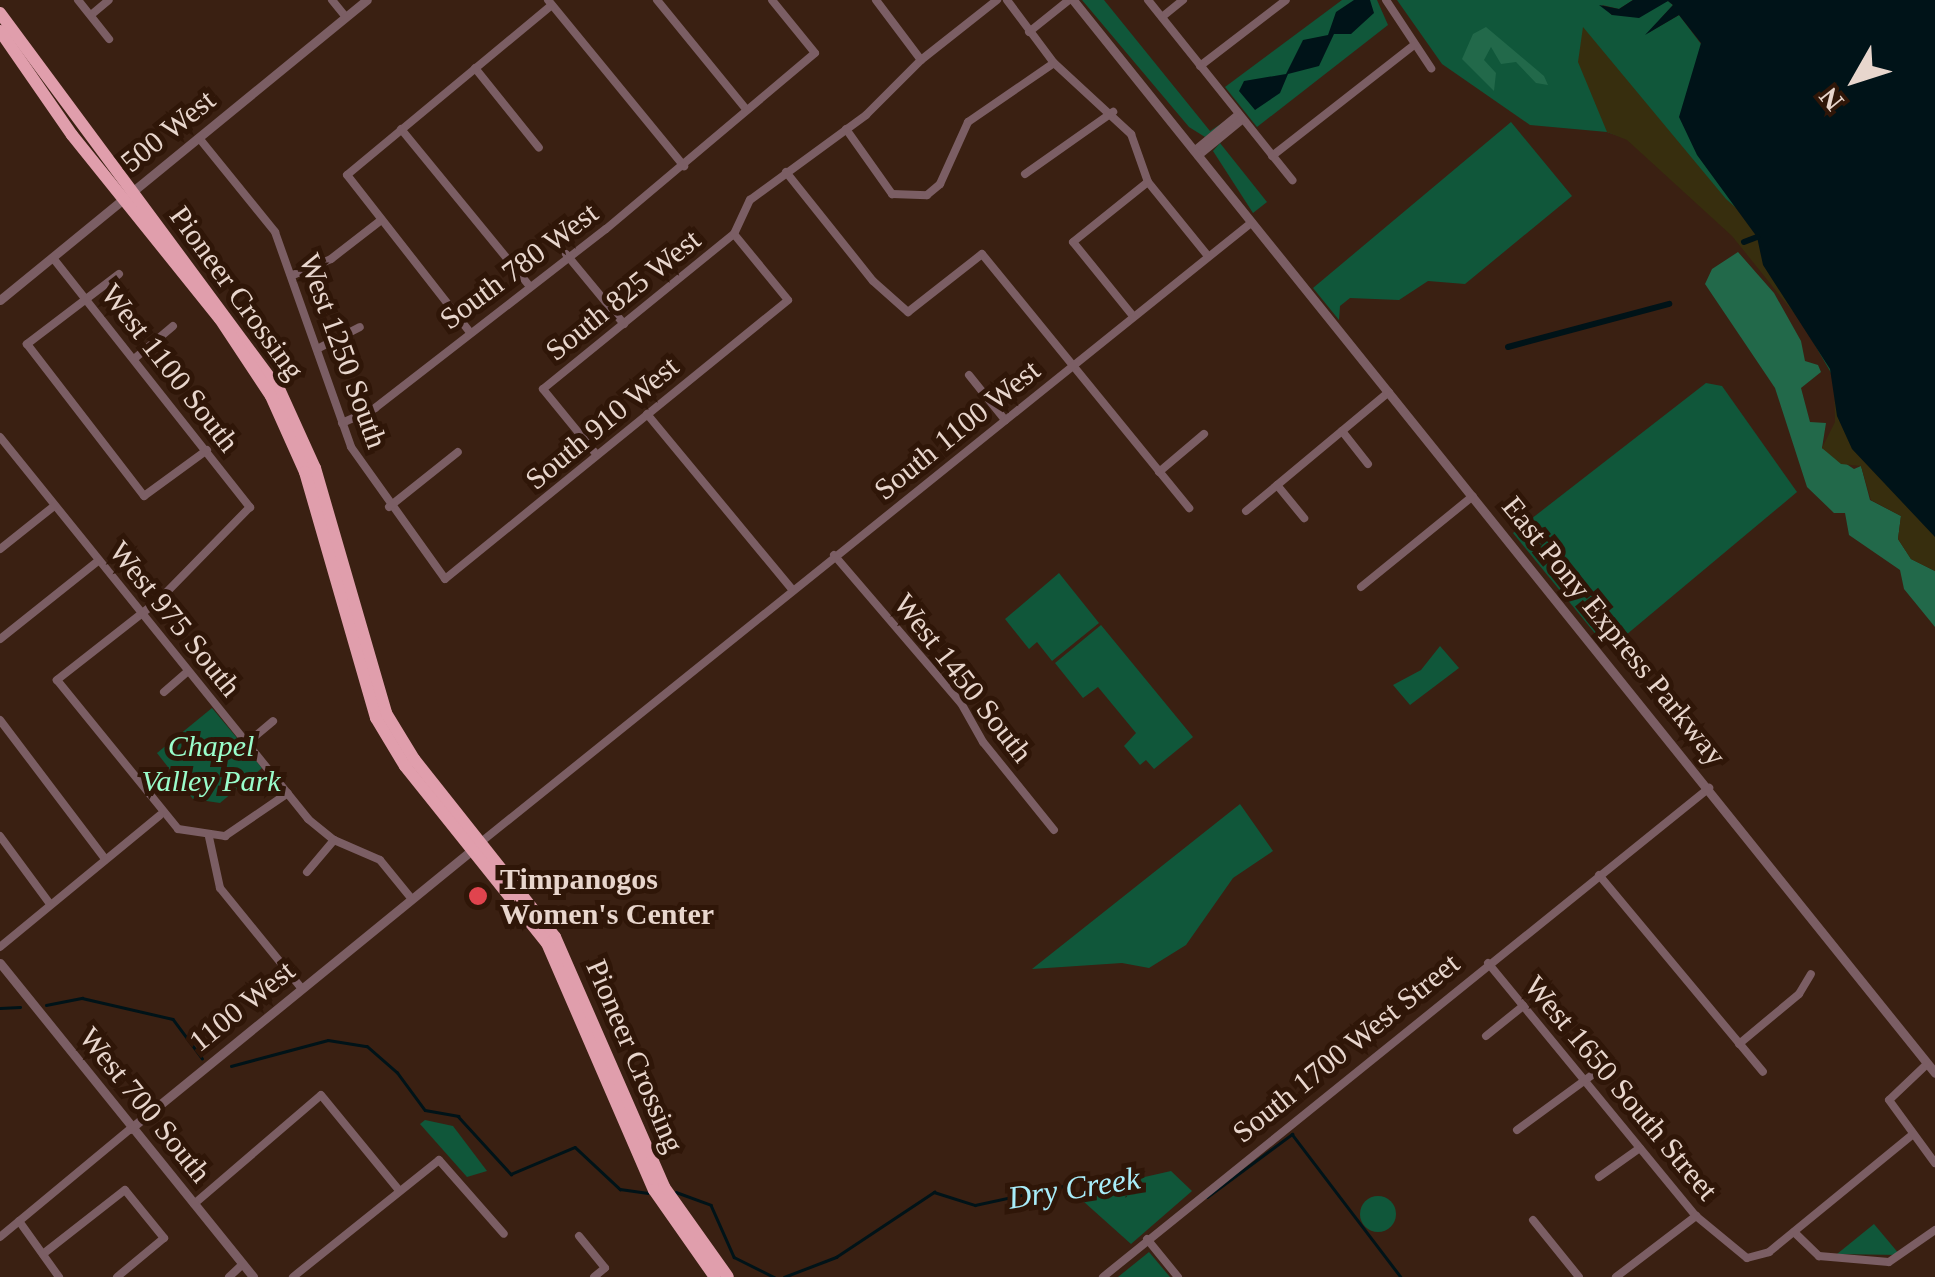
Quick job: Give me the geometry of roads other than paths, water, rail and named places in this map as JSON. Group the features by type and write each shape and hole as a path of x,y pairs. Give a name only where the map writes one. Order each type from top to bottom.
{"highway":[{"name":"Pioneer Crossing","path":"0,13 127,197"},
{"name":"Pioneer Crossing","path":"0,31 127,197 229,314 280,390 315,468 386,713 560,964 662,1193 715,1277"},
{"name":"Pioneer Crossing","path":"662,1193 728,1277"}],"street":[{"path":"78,0 109,39"},
{"path":"90,15 108,0"},
{"path":"332,0 346,17"},
{"name":"500 West","path":"0,300 367,0"},
{"path":"657,0 746,109"},
{"name":"South 780 West","path":"342,423 375,408 566,254 684,166 715,133 815,53 772,0"},
{"path":"876,0 921,60"},
{"name":"South 825 West","path":"596,454 543,389 734,234 750,200 846,129 921,60 998,0"},
{"path":"1008,0 1054,63 1113,112 1139,146 1148,182 1208,256"},
{"path":"1029,32 1071,0"},
{"name":"East Pony Express Parkway","path":"1071,0 1709,788 1935,1074"},
{"path":"1148,0 1292,180"},
{"path":"1162,17 1183,0"},
{"path":"1200,66 1286,0"},
{"path":"1386,0 1432,68"},
{"path":"469,331 347,175 550,2 684,166"},
{"path":"1272,156 1414,45"},
{"path":"846,129 892,194 909,198 927,195 940,184 968,122 981,108 1054,63"},
{"path":"474,68 539,148"},
{"path":"1025,174 1113,112"},
{"path":"1196,154 1241,116"},
{"path":"401,128 528,284"},
{"name":"West 1250 South","path":"199,138 263,214 292,275 342,423 366,476 445,580"},
{"path":"786,172 873,281 908,312 982,254 1189,508"},
{"path":"1132,316 1072,242 1148,182"},
{"path":"292,275 331,259 380,221"},
{"name":"South 1100 West","path":"516,814 1252,222"},
{"name":"South 910 West","path":"445,580 788,300 734,234"},
{"path":"566,254 624,324"},
{"name":"West 1100 South","path":"53,258 250,507 141,614"},
{"path":"119,274 27,344 148,497 207,450"},
{"path":"134,358 173,326"},
{"path":"317,349 360,327"},
{"path":"968,375 1005,420"},
{"path":"1246,511 1389,392"},
{"path":"647,414 792,589"},
{"path":"1342,431 1368,464"},
{"path":"1159,472 1204,434"},
{"name":"West 975 South","path":"0,437 4,450 288,793 334,840 380,860 411,898"},
{"path":"389,507 458,452"},
{"path":"1277,485 1304,518"},
{"path":"1361,588 1472,496"},
{"path":"0,550 54,506"},
{"name":"West 1450 South","path":"834,555 961,704 983,742 1054,830"},
{"path":"0,640 98,561"},
{"path":"141,614 57,680 160,814 178,828 209,838 246,826 288,793"},
{"path":"164,692 188,672"},
{"path":"0,720 105,859"},
{"path":"247,742 273,722"},
{"path":"0,738 9,731"},
{"name":"South 1700 West Street","path":"1102,1277 1202,1192 1709,788"},
{"path":"0,947 160,814"},
{"name":"1100 West","path":"0,1237 516,814"},
{"path":"0,836 50,904"},
{"path":"209,838 220,888 302,989"},
{"path":"306,872 334,840"},
{"path":"1599,875 1763,1072"},
{"name":"West 700 South","path":"0,963 253,1277"},
{"name":"West 1650 South Street","path":"1488,964 1696,1216 1725,1234 1751,1260 1794,1232"},
{"path":"1739,1044 1799,994 1811,974"},
{"path":"1486,1036 1523,1006"},
{"path":"1517,1130 1610,1062"},
{"path":"1927,1064 1889,1100 1935,1163"},
{"path":"194,1204 321,1095 398,1188"},
{"path":"1912,1135 1794,1232 1819,1256 1889,1262 1935,1230"},
{"path":"1599,1177 1640,1148"},
{"path":"292,1277 398,1188 438,1160 504,1234"},
{"path":"43,1254 126,1190 164,1238 130,1273 118,1277"},
{"path":"1616,1277 1696,1216"},
{"path":"1534,1220 1579,1277"},
{"path":"19,1221 59,1277"},
{"path":"580,1236 605,1268 594,1277"},
{"path":"1147,1239 1178,1277"},
{"path":"229,1277 243,1264"}],"waterway":[{"path":"1744,242 1757,237"},
{"path":"1508,347 1669,304"},
{"name":"Dry Creek","path":"46,1005 82,998 173,1019 202,1058"},
{"name":"Dry Creek","path":"0,1008 20,1007"},
{"name":"Dry Creek","path":"231,1066 328,1040 367,1046 397,1072 425,1110 458,1116 511,1174 575,1147 620,1189 648,1193"},
{"name":"Dry Creek","path":"1207,1197 1292,1134 1401,1277"},
{"name":"Dry Creek","path":"784,1277 836,1257 934,1192 975,1205 1068,1185"},
{"name":"Dry Creek","path":"676,1192 711,1205 734,1257 774,1277"}],"place":[{"name":"Timpanogos Women's Center","path":"478,896"}],"park label":[{"name":"Chapel Valley Park","path":"211,763"}]}
